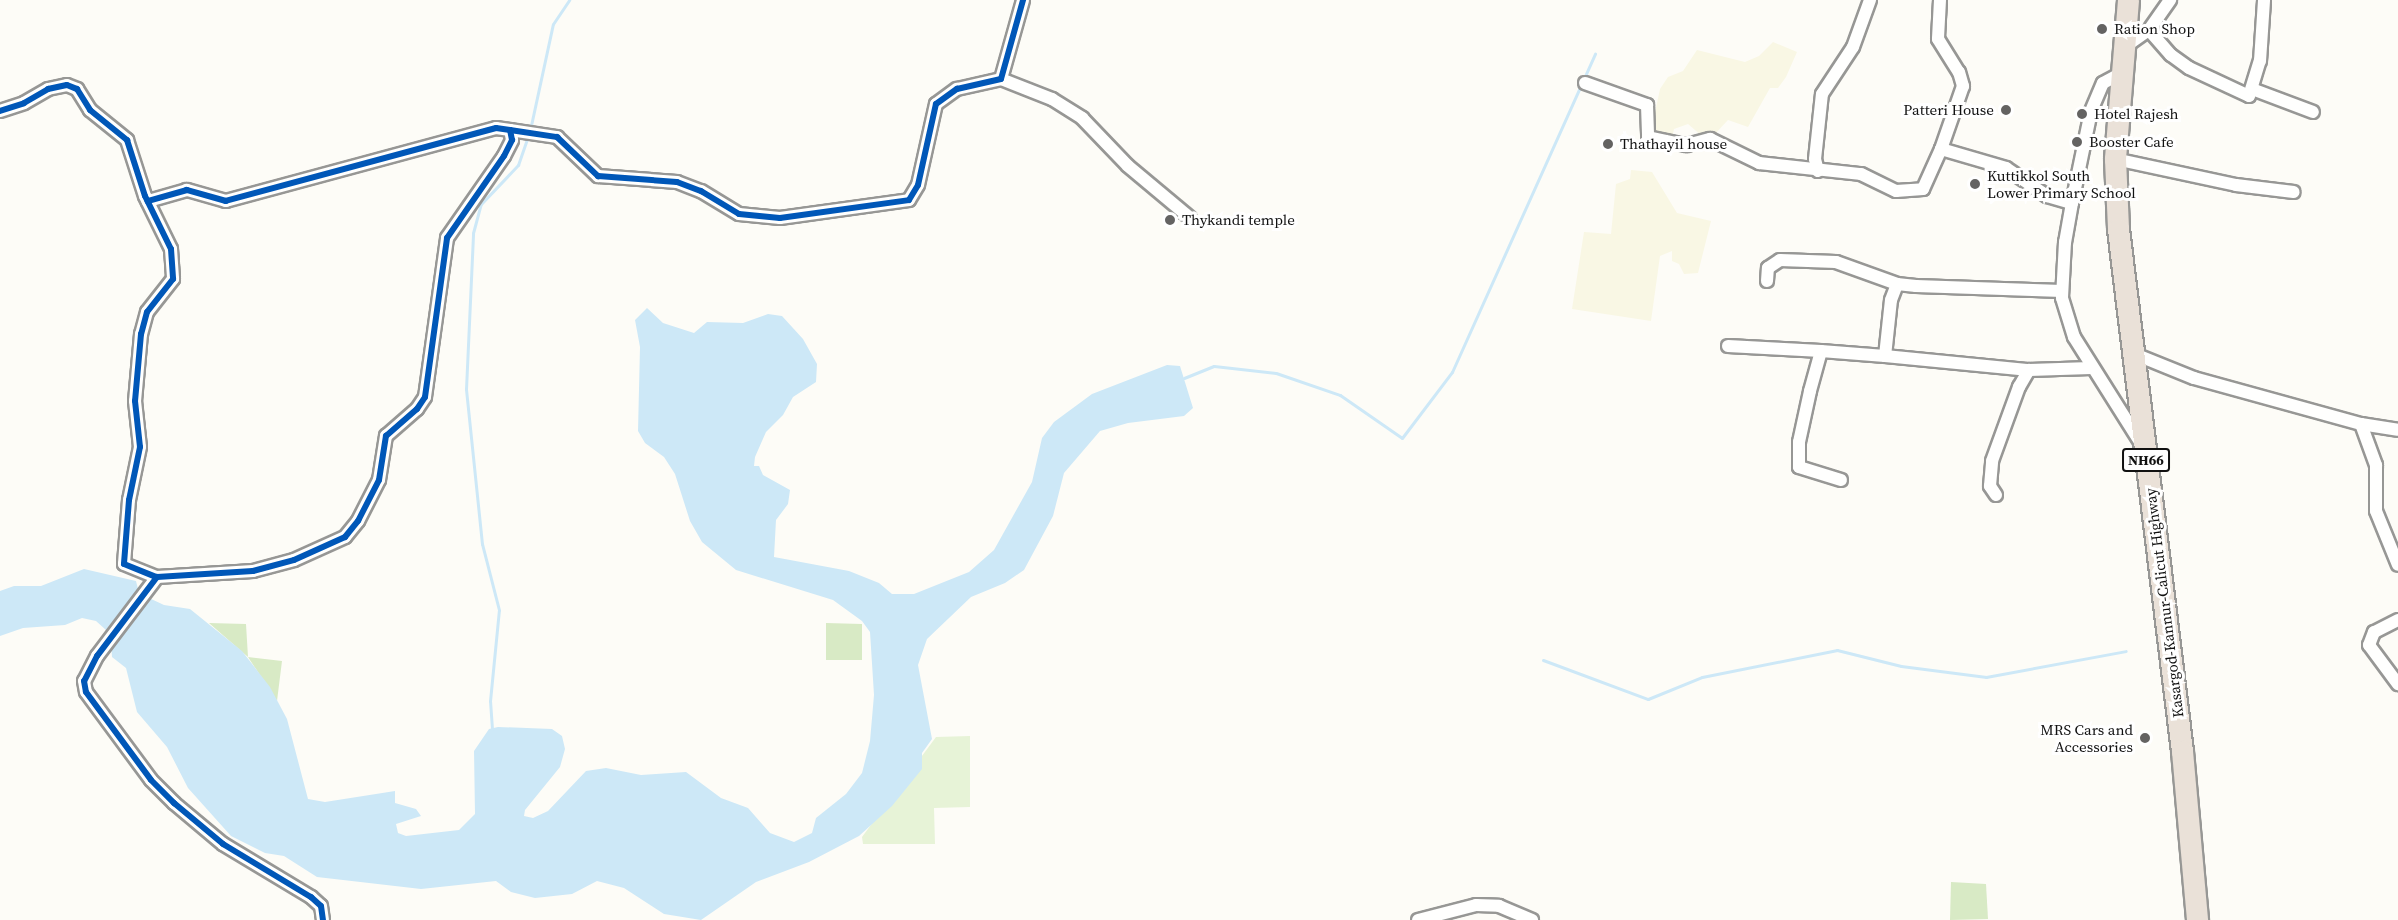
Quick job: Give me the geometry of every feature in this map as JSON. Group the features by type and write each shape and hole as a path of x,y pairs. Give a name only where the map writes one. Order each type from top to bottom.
{"highway":[{"name":"Kasargod-Kannur-Calicut Highway","path":"2128,0 2122,49 2115,159 2118,229 2182,752 2197,920"}],"street":[{"path":"1001,79 1023,0"},
{"path":"1818,171 1815,159 1822,94 1853,47 1870,0"},
{"path":"1585,83 1647,105 1648,137 1687,145 1710,140 1759,163 1861,174 1896,191 1911,192 1923,189 1941,149 1963,86 1959,72 1938,39 1940,0"},
{"path":"2122,49 2149,30 2170,0"},
{"path":"2149,30 2171,55 2189,68 2249,96 2260,61 2264,0"},
{"path":"2120,74 2103,83 2091,111 2065,242 2062,291 2074,337 2091,368 2144,449"},
{"path":"148,201 187,190 225,201 496,128 557,137 598,176 677,182 700,191 739,214 780,218 868,208 909,200 918,185 936,104 957,89 1001,79 1052,99 1082,118 1128,166 1189,217"},
{"path":"0,111 24,103 48,89 67,85 76,89 90,110 128,140 148,201 171,249 173,279 147,312 141,334 135,401 140,447 129,500 124,564 157,577 223,574 275,565 345,537 358,521 379,480 386,436 417,409 425,397 447,238 504,156 514,132"},
{"path":"2252,89 2313,112"},
{"path":"1941,149 2006,168 2047,196 2072,203"},
{"path":"2115,159 2236,185 2294,192"},
{"path":"1767,281 1768,268 1780,260 1836,262 1897,284 2062,291"},
{"path":"1885,356 1891,300 1897,284"},
{"path":"1728,346 1885,356 2029,370 2091,368"},
{"path":"1821,351 1799,442 1799,467 1841,480"},
{"path":"2132,353 2194,378 2361,424 2398,429"},
{"path":"1996,495 1990,486 1992,461 2019,387 2029,370"},
{"path":"2361,424 2376,465 2376,511 2398,565"},
{"path":"157,577 106,645 84,681 86,692 151,780 223,844 311,897 321,906 322,920"},
{"path":"2398,620 2374,632 2369,645 2398,684"},
{"path":"1418,920 1476,905 1499,906 1532,920"}],"shaded area":[{"path":"1773,42 1797,52 1786,77 1778,88 1770,88 1748,127 1728,120 1714,135 1702,136 1688,124 1674,129 1672,138 1651,131 1660,89 1668,77 1683,71 1697,50 1745,62 1759,56"},
{"path":"1631,170 1652,172 1677,213 1711,221 1698,273 1684,274 1679,264 1672,261 1672,251 1660,256 1651,321 1572,309 1584,232 1611,234 1616,184 1630,179"}],"green space":[{"path":"209,623 246,624 248,657"},
{"path":"826,623 862,624 862,660 826,660"},
{"path":"248,657 282,661 277,701"},
{"path":"970,736 970,807 934,808 935,844 863,844 862,837 936,737"},
{"path":"1951,882 1986,884 1988,919 1950,920"}],"water":[{"path":"647,308 663,323 694,333 707,322 743,323 768,314 782,316 803,339 817,364 816,382 793,397 783,415 766,432 755,457 754,466 759,466 763,475 790,490 788,504 776,520 774,557 849,571 879,583 892,594 914,594 969,572 994,550 1032,482 1042,438 1054,422 1092,394 1167,365 1180,366 1193,408 1184,416 1128,423 1100,431 1064,473 1053,516 1024,570 1005,583 971,597 927,639 918,665 932,739 922,753 922,769 892,806 859,836 809,862 756,882 701,920 664,914 624,888 597,881 572,894 535,898 511,892 496,881 421,889 317,877 284,856 265,853 231,836 188,788 167,747 137,712 126,668 112,657 111,643 149,598 164,605 190,609 242,651 270,687 287,719 308,799 325,802 395,791 395,803 416,809 421,816 396,824 398,833 406,836 459,830 475,814 474,751 489,729 498,727 552,729 562,736 565,749 560,767 525,810 524,816 533,818 548,811 586,771 606,768 641,775 686,772 721,798 748,808 770,833 794,842 812,833 816,818 846,794 862,773 870,741 874,695 870,632 862,621 833,600 736,570 702,542 690,521 675,474 664,457 645,443 638,431 640,347 635,320"},
{"path":"84,569 136,581 138,589 106,630 96,621 82,618 65,625 23,628 0,636 0,591 14,586 41,586"}],"waterway":[{"path":"530,130 553,24 569,0"},
{"path":"1184,378 1214,366 1276,373 1340,395 1402,438 1452,372 1595,54"},
{"path":"492,729 490,701 499,610 482,544 466,389 473,233 481,204 518,165 528,136"},
{"path":"1543,660 1648,699 1702,677 1837,650 1901,666 1986,677 2126,651"}],"cycle path":[{"path":"510,130 557,137 598,176 677,182 701,191 739,214 780,218 909,200 918,185 936,104 957,89 1001,79 1023,0"},
{"path":"0,111 24,103 48,89 67,85 77,89 90,110 127,140 145,196 171,249 173,279 147,312 141,334 135,401 140,447 129,500 124,564 157,577 253,571 294,560 345,537 358,521 379,480 386,436 417,409 425,397 447,238 504,156 512,140 510,130 496,128 226,201 187,190 148,201"},
{"path":"157,577 97,656 84,681 86,692 151,780 174,803 223,844 311,897 321,906 323,920"}],"place":[{"name":"Ration Shop","path":"2102,29"},
{"name":"Patteri House","path":"2006,110"},
{"name":"Hotel Rajesh","path":"2082,114"},
{"name":"Booster Cafe","path":"2077,142"},
{"name":"Thathayil house","path":"1608,144"},
{"name":"Kuttikkol South Lower Primary School","path":"1975,184"},
{"name":"Thykandi temple","path":"1170,220"},
{"name":"MRS Cars and Accessories","path":"2145,738"}]}
